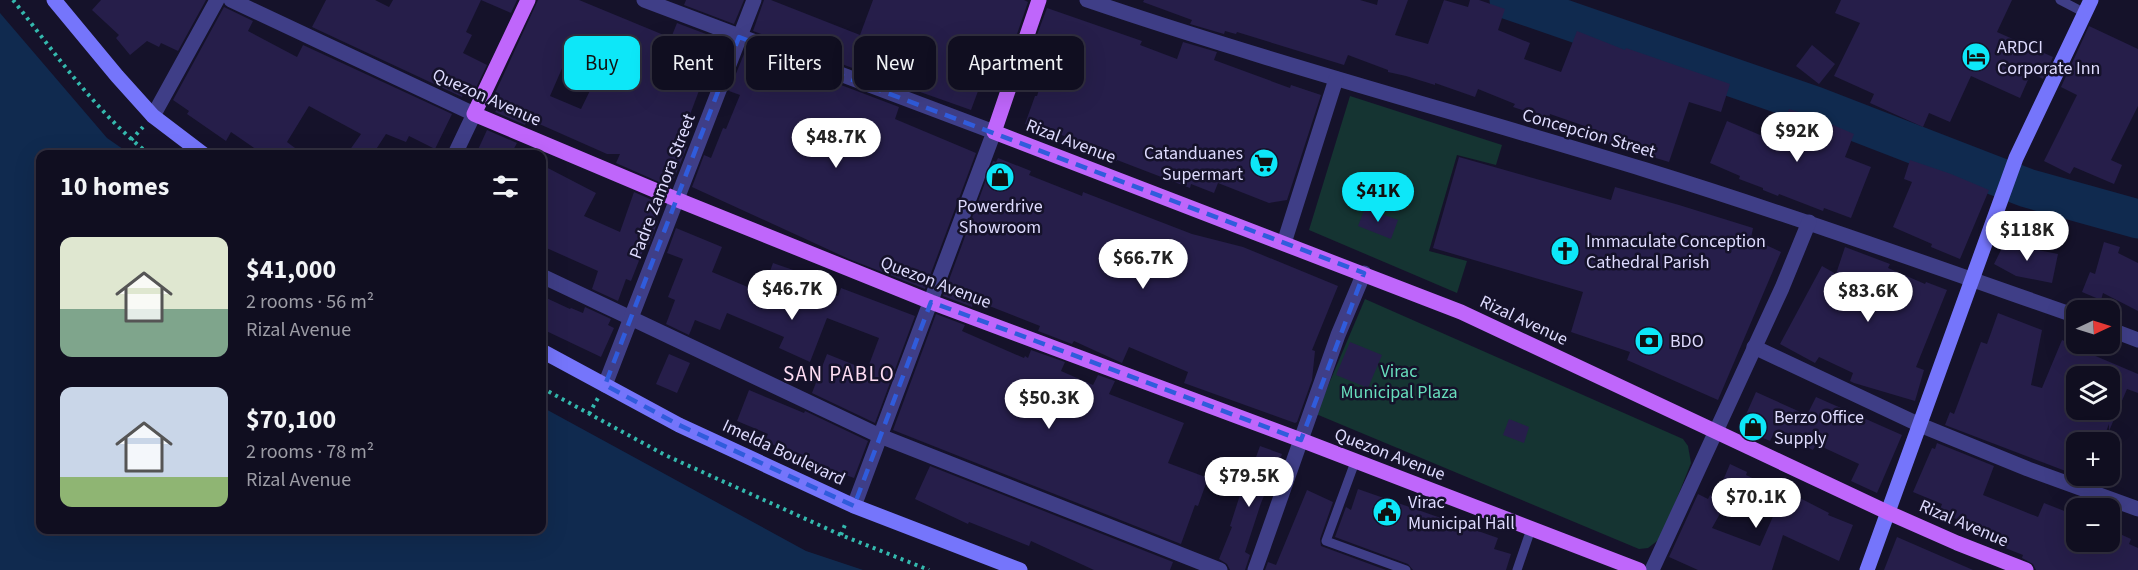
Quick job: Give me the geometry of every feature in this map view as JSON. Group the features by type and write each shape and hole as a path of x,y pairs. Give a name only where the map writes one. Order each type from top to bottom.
{"main road":[{"path":"54,0 153,116 198,150"},
{"path":"474,114 528,0"},
{"path":"994,132 1039,0"},
{"path":"1867,570 2016,158 2088,6"},
{"name":"Quezon Avenue","path":"474,114 931,303 1301,440 1639,570"},
{"name":"Rizal Avenue","path":"994,132 1461,312 1889,513 2026,570"},
{"name":"Imelda Boulevard","path":"546,353 679,425 854,506 1020,570"}],"street":[{"path":"153,116 217,0"},
{"name":"Quezon Avenue","path":"231,0 474,114"},
{"path":"644,0 994,132 854,506"},
{"name":"Padre Zamora Street","path":"605,385 754,0"},
{"name":"Concepcion Street","path":"1087,0 1204,39 1610,159 1809,222 2066,312"},
{"path":"1284,243 1335,79"},
{"path":"457,150 474,114"},
{"path":"1653,570 1782,288 1809,222"},
{"path":"1255,570 1338,335 1364,273"},
{"path":"546,278 880,436 1220,570"},
{"path":"2120,333 2138,340"},
{"path":"1754,347 1920,425 2028,469 2138,509"}],"lane":[{"path":"2060,0 2088,6"},
{"path":"1355,462 1326,541 1406,570"},
{"path":"1517,570 1531,529"}],"path":[{"path":"13,0 92,97 131,140 144,150"},
{"path":"546,390 665,454 841,536 929,570"}],"highlighted area":[{"path":"739,37 1364,273 1301,440 931,302 854,506 679,425 605,385"}],"green space":[{"path":"1350,96 1502,145 1496,165 1457,155 1429,251 1467,261 1457,293 1309,230"},
{"name":"Virac Municipal Plaza","path":"1365,299 1683,439 1688,446 1691,463 1661,538 1648,548 1639,549 1316,414"}],"water":[{"path":"0,13 107,138 124,150 36,150 36,534 546,534 546,409 806,551 863,570 0,570"}],"building":[{"path":"101,0 206,0 178,51 161,43 159,47 147,41 130,55 116,38 119,35 92,10"},
{"path":"326,0 375,0 389,7 393,0 481,0 466,32 472,35 463,53 487,65 472,96 464,92 462,97 312,27"},
{"path":"481,0 517,0 511,13"},
{"path":"538,0 579,0 666,36 652,36 652,90 699,90 679,144 687,147 674,179 670,177 666,185 616,163 620,154 607,154 528,119 525,125 495,112 498,108 490,104"},
{"path":"686,0 744,0 734,24 684,5"},
{"path":"764,0 771,0 860,35 873,0 1024,0 1028,2 1016,36 948,36 948,90 978,90 971,110 914,90 936,90 936,36 854,36 854,69 842,64 842,36 766,36 753,31"},
{"path":"1144,0 1360,0 1377,5 1378,0 1408,0 1395,35 1428,44 1444,0 1468,7 1470,0 1479,0 1505,9 1498,30 1530,43 1524,59 1561,72 1577,31 1625,50 1626,48 1730,84 1721,112 1689,102 1669,162 1596,140 1599,131 1550,114 1549,119 1513,107 1515,104 1478,89 1475,97 1435,83 1435,85 1388,72 1388,70 1348,55 1344,65 1237,32 1236,34 1225,31 1224,34 1190,24 1192,20 1143,2"},
{"path":"1841,0 2012,0 1997,32 2053,57 2043,79 2031,73 2020,98 1971,76 1950,122 1929,113 1923,127 1870,103 1874,94 1834,76 1860,23 1835,13"},
{"path":"224,7 253,21 248,31 297,57 303,45 452,114 435,149 409,136 406,142 386,134 376,150 350,150 361,134 309,106 287,142 298,150 257,150 231,132 226,141 187,114 189,111 173,100"},
{"path":"1047,8 1142,41 1140,45 1177,59 1183,42 1217,52 1214,60 1290,88 1291,85 1321,95 1287,200 1269,203 1218,183 1214,193 1191,184 1190,188 1098,155 1101,147 1061,135 1061,137 1025,124 1039,90 1084,90 1084,36 1036,36"},
{"path":"677,23 711,36 672,36"},
{"path":"2089,26 2138,49 2138,106 2111,160 2122,165 2114,184 2074,167 2070,174 2044,161 2077,95 2061,87"},
{"path":"1812,45 1835,64 1819,84 1796,66"},
{"path":"746,49 746,90 842,90 842,85 899,107 895,119 976,153 925,289 849,259 692,187 704,155 711,158 740,95 729,91 734,90 734,79"},
{"path":"1789,109 1854,134 1845,157 1871,167 1851,218 1824,208 1823,211 1779,194 1778,196 1710,163 1727,121 1779,143"},
{"path":"487,130 517,143 513,150 478,150"},
{"path":"1459,157 1611,200 1615,187 1679,205 1753,228 1751,238 1781,252 1718,400 1627,360 1630,352 1571,332 1583,292 1433,248"},
{"path":"998,158 1031,171 1029,175 1082,196 1083,192 1192,234 1243,247 1338,286 1312,350 1315,351 1312,380 1297,422 1184,383 1188,372 1129,347 1122,363 1074,341 1072,344 1038,331 1040,326 974,300 972,307 943,296 993,161 996,162"},
{"path":"1910,160 1989,190 1960,259 1893,227 1912,182 1904,179"},
{"path":"546,167 596,193 584,216 620,232 634,192 659,203 655,220 658,221 649,245 646,244 644,248 631,281 626,279 618,301 592,289 598,271 546,248"},
{"path":"1365,208 1398,220 1391,239 1358,226"},
{"path":"676,228 722,247 712,272 762,293 773,263 796,271 794,278 838,296 841,288 915,316 875,423 812,393 827,354 867,370 879,338 827,318 810,362 779,348 784,337 727,313 720,330 695,320 689,335 666,324 675,300 668,297 683,259 667,253"},
{"path":"2007,238 2023,247 2058,254 2052,283 2016,276 1994,264"},
{"path":"2104,242 2120,247 2118,253 2138,263 2138,311 2103,293 2101,300 2082,292 2090,272 2095,274"},
{"path":"1845,247 1890,264 1888,268 1925,284 1926,282 1947,290 1916,367 1924,370 1915,401 1854,383 1850,381 1853,373 1819,357 1815,363 1780,344 1822,266 1836,274"},
{"path":"546,298 583,313 585,307 611,319 608,325 614,328 601,357 546,331"},
{"path":"1998,313 2042,330 2031,385 2042,388 2062,340 2066,342 2066,354 2091,354 2119,366 2066,366 2066,420 2114,420 2109,431 2109,424 2106,432 2066,432 2066,471 1945,425 1950,412 1954,414 1981,342 1987,344"},
{"path":"936,314 965,325 962,331 1024,358 1025,356 1028,358 1031,350 1065,362 1061,371 1093,385 1098,375 1115,381 1109,394 1184,423 1168,463 1208,478 1198,506 1195,505 1181,544 893,430"},
{"path":"1350,342 1382,355 1368,388 1336,375"},
{"path":"669,354 690,363 677,393 656,384"},
{"path":"2120,366 2138,374 2138,393 2127,389 2120,405"},
{"path":"749,390 804,413 805,411 868,441 854,478 835,471 833,473 784,451 765,441 768,434 737,421"},
{"path":"1756,392 1807,415 1816,397 1902,435 1877,493 1851,481 1859,464 1816,444 1813,450 1775,431 1770,441 1740,428"},
{"path":"1509,419 1529,427 1524,443 1503,435"},
{"path":"1937,443 1994,466 1983,495 2038,517 2044,503 2066,512 2066,552 2120,552 2120,534 2131,539 2129,544 2138,548 2138,570 2036,570 2033,564 2022,558 2023,555 1995,544 1998,536 1939,512 1942,504 1913,492 1932,448 1935,449"},
{"path":"1260,446 1282,454 1261,503 1245,552 1250,555 1245,570 1230,570 1227,564 1219,559 1232,527 1230,526 1248,470 1251,471"},
{"path":"1730,464 1747,472 1746,475 1784,493 1787,487 1797,491 1796,496 1829,513 1828,515 1853,525 1839,561 1783,535 1772,570 1698,570 1669,557 1698,494 1708,499 1710,495 1726,503 1712,528 1760,546 1775,512 1737,494 1735,497 1719,490"},
{"path":"930,466 1173,562 1170,570 1094,570 1031,541 1029,546 969,522 968,524 915,499"},
{"name":"Virac Municipal Hall","path":"1358,489 1498,538 1494,549 1511,554 1506,570 1413,570 1408,564 1335,537 1346,507 1351,510"},
{"path":"1307,490 1333,502 1320,539 1321,546 1386,570 1265,570 1268,562 1276,565"},
{"path":"1897,537 1973,570 1884,570"}],"waterway":[{"path":"1509,0 1815,106 2027,188 2138,219"}],"place":[{"name":"ARDCI Corporate Inn","path":"1976,57"},
{"name":"Catanduanes Supermart","path":"1264,163"},
{"name":"Powerdrive Showroom","path":"1000,177"},
{"name":"Immaculate Conception Cathedral Parish","path":"1565,251"},
{"name":"BDO","path":"1649,341"},
{"name":"Berzo Office Supply","path":"1753,427"},
{"name":"Virac Municipal Hall","path":"1387,512"}],"district":[{"name":"SAN PABLO","path":"839,374"}]}
